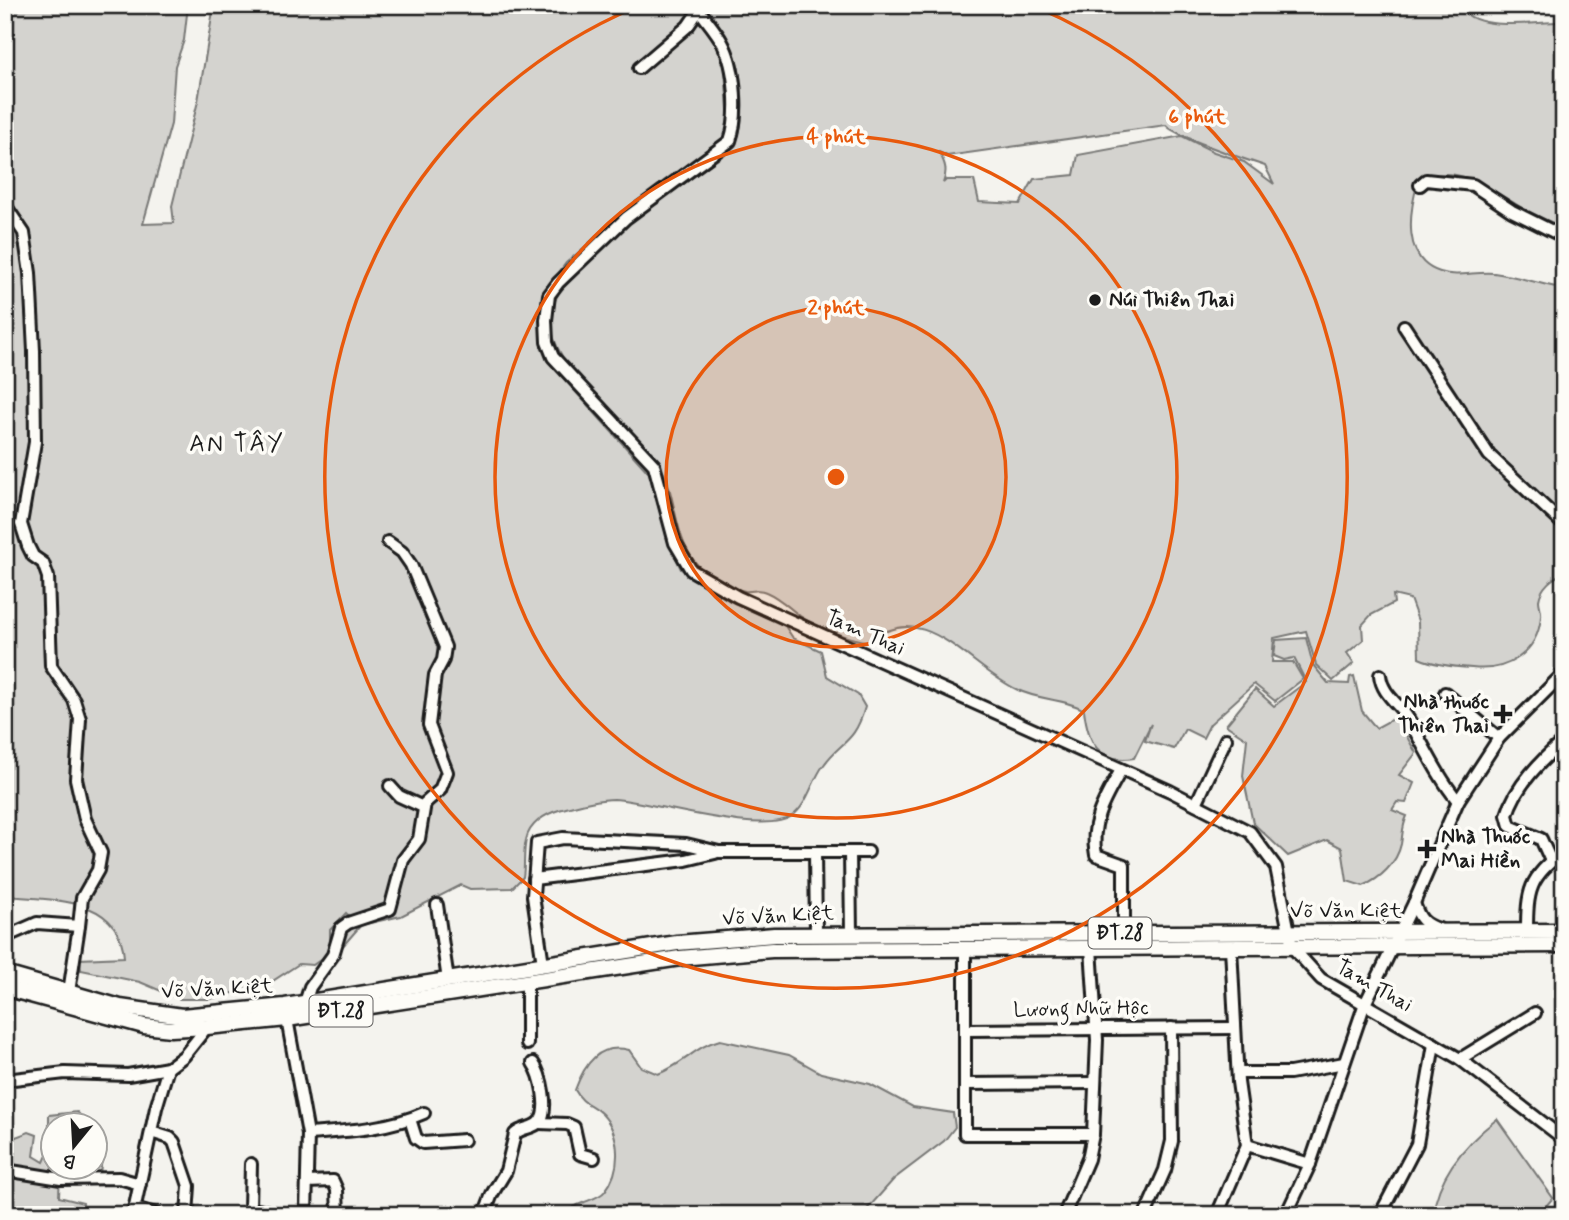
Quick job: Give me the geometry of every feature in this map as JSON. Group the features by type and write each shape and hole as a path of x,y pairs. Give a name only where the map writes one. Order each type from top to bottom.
{"main road":[{"name":"Võ Văn Kiệt","path":"5,988 144,1026 171,1029 305,1003 447,980 527,982 680,958 772,950 1393,946 1527,931 1564,931"},
{"name":"Võ Văn Kiệt","path":"5,974 139,1011 207,1021 287,1019 490,980 543,964 677,943 816,934 1398,932 1446,939 1564,945"},
{"path":"677,943 680,958"}],"street":[{"path":"639,68 688,26 697,8"},
{"name":"Tam Thai","path":"697,8 721,40 729,57 734,118 730,141 626,218 558,283 549,295 545,320 547,342 553,357 654,466 675,543 691,570 738,597 1196,804 1250,832 1264,847 1276,867 1292,947 1321,979 1460,1059 1564,1139"},
{"path":"1420,185 1426,180 1473,185 1512,211 1564,237"},
{"path":"5,205 24,233 30,273 34,351 34,442 21,524 33,556 43,563 48,577 47,637 51,666 74,700 80,719 76,779 85,820 101,853 97,870 82,898 69,992"},
{"path":"1404,326 1489,455 1564,525"},
{"path":"305,1003 310,987 333,955 341,928 348,923 390,909 403,860 419,839 423,807 430,797 440,790 447,772 429,725 435,675 445,647 414,570 402,552 388,542"},
{"path":"1286,1215 1310,1164 1364,1006 1398,932 1415,903 1458,801 1499,738 1564,673"},
{"path":"1380,675 1384,691 1401,707 1426,755 1458,801"},
{"path":"1445,693 1499,738"},
{"path":"1196,804 1226,739"},
{"path":"1551,861 1541,839 1510,826 1507,815 1517,793 1548,754 1564,740"},
{"path":"1121,770 1096,815 1095,849 1096,855 1124,865 1124,933"},
{"path":"390,786 398,796 423,807"},
{"path":"543,964 533,896 537,843 563,838 686,844 719,852 868,852"},
{"path":"534,879 686,860 719,852"},
{"path":"815,852 816,934"},
{"path":"850,852 851,933"},
{"path":"1527,931 1528,892 1551,861 1564,852"},
{"path":"1415,903 1419,917 1446,939"},
{"path":"437,905 447,980"},
{"path":"5,936 37,923 79,926"},
{"path":"1217,1215 1247,1145 1234,1028 1231,947"},
{"path":"965,948 965,1134 1093,1134"},
{"path":"1064,1215 1088,1159 1093,1134 1097,1029 1091,948"},
{"path":"527,982 527,1044"},
{"path":"1460,1059 1535,1013"},
{"path":"287,1019 308,1134 306,1215"},
{"path":"5,1080 65,1073 128,1074 168,1068 184,1056 207,1021"},
{"path":"1171,1028 1234,1028"},
{"name":"Lương Nhữ Hộc","path":"966,1030 1171,1028 1172,1141 1165,1170 1145,1215"},
{"path":"1380,1215 1417,1144 1434,1044"},
{"path":"533,1063 543,1096 539,1123"},
{"path":"1238,1073 1290,1073 1344,1063"},
{"path":"159,1215 134,1212 168,1068"},
{"path":"966,1084 1095,1083"},
{"path":"308,1134 348,1132 410,1119 425,1113"},
{"path":"410,1119 419,1141 464,1140"},
{"path":"484,1215 492,1194 506,1171 515,1134 539,1123 567,1124 574,1127 580,1153 594,1158"},
{"path":"151,1132 174,1142 189,1186 187,1215"},
{"path":"1247,1145 1310,1164"},
{"path":"251,1164 249,1212 287,1215"},
{"path":"5,1170 61,1179 119,1178 140,1184"},
{"path":"307,1182 333,1181 337,1190 338,1215"}],"shaded area":[{"path":"5,5 16,5 19,11 19,5 188,5 184,40 175,66 171,124 143,224 174,223 172,206 198,101 214,5 690,5 724,56 729,123 726,137 637,203 566,263 545,291 540,332 544,352 553,367 649,473 668,541 681,569 730,601 785,626 793,638 821,651 827,676 858,695 865,707 852,736 823,766 797,812 778,821 757,822 706,816 614,799 559,810 543,817 530,829 525,845 523,877 512,888 470,889 461,885 401,916 361,925 342,947 341,937 352,919 346,913 330,930 330,953 313,965 299,964 268,984 210,999 180,999 140,982 81,970 80,959 124,957 120,937 110,922 97,912 80,905 5,896"},
{"path":"703,5 1458,5 1466,14 1491,23 1564,22 1564,228 1470,179 1445,174 1418,182 1411,220 1411,234 1419,257 1440,272 1494,273 1564,289 1564,573 1552,580 1542,591 1539,600 1539,629 1534,641 1518,658 1497,667 1465,668 1419,658 1418,621 1410,599 1393,595 1394,603 1371,615 1362,625 1363,640 1347,653 1354,663 1333,681 1316,665 1306,631 1274,638 1272,662 1293,662 1303,679 1275,701 1254,684 1210,724 1203,738 1185,729 1174,749 1145,741 1151,724 1134,758 1121,759 1103,754 1097,748 1088,731 1084,710 1018,690 946,640 928,631 909,627 890,630 870,642 852,638 808,621 766,592 741,590 706,573 686,549 670,490 658,462 582,383 565,361 554,338 551,315 560,291 624,226 732,149 737,139 742,111 738,66 729,42","holes":["1166,125 1212,148 1265,166 1274,184 1244,162 1214,152 1182,136 1078,155 1074,175 1034,179 1020,204 979,202 974,180 946,180 943,183 945,167 939,152 947,156"]},
{"path":"1306,638 1313,665 1328,683 1349,684 1350,677 1354,676 1362,711 1376,728 1396,717 1416,753 1399,775 1414,783 1406,803 1397,802 1392,810 1407,816 1399,851 1387,870 1363,886 1347,881 1342,848 1327,840 1288,856 1253,823 1243,776 1247,739 1226,725 1255,689 1274,706 1306,682 1294,658 1284,660 1274,656 1276,640"},
{"path":"720,1040 789,1055 821,1073 870,1084 913,1107 953,1113 955,1127 944,1141 894,1179 862,1215 564,1215 574,1207 602,1194 611,1182 617,1163 616,1142 608,1122 598,1110 581,1099 575,1090 583,1071 595,1057 609,1050 629,1050 641,1067 658,1074 704,1046"},
{"path":"1497,1119 1553,1198 1538,1215 1433,1215 1441,1186 1455,1161 1475,1138"},
{"path":"29,1132 37,1135 34,1156 38,1158 38,1182 60,1182 59,1197 83,1203 82,1215 5,1215 5,1141"}],"place":[{"name":"Núi Thiên Thai","path":"1095,300"},
{"name":"Nhà thuốc Thiên Thai","path":"1503,714"},
{"name":"Nhà Thuốc Mai Hiền","path":"1427,849"}],"district":[{"name":"AN TÂY","path":"237,444"}]}
